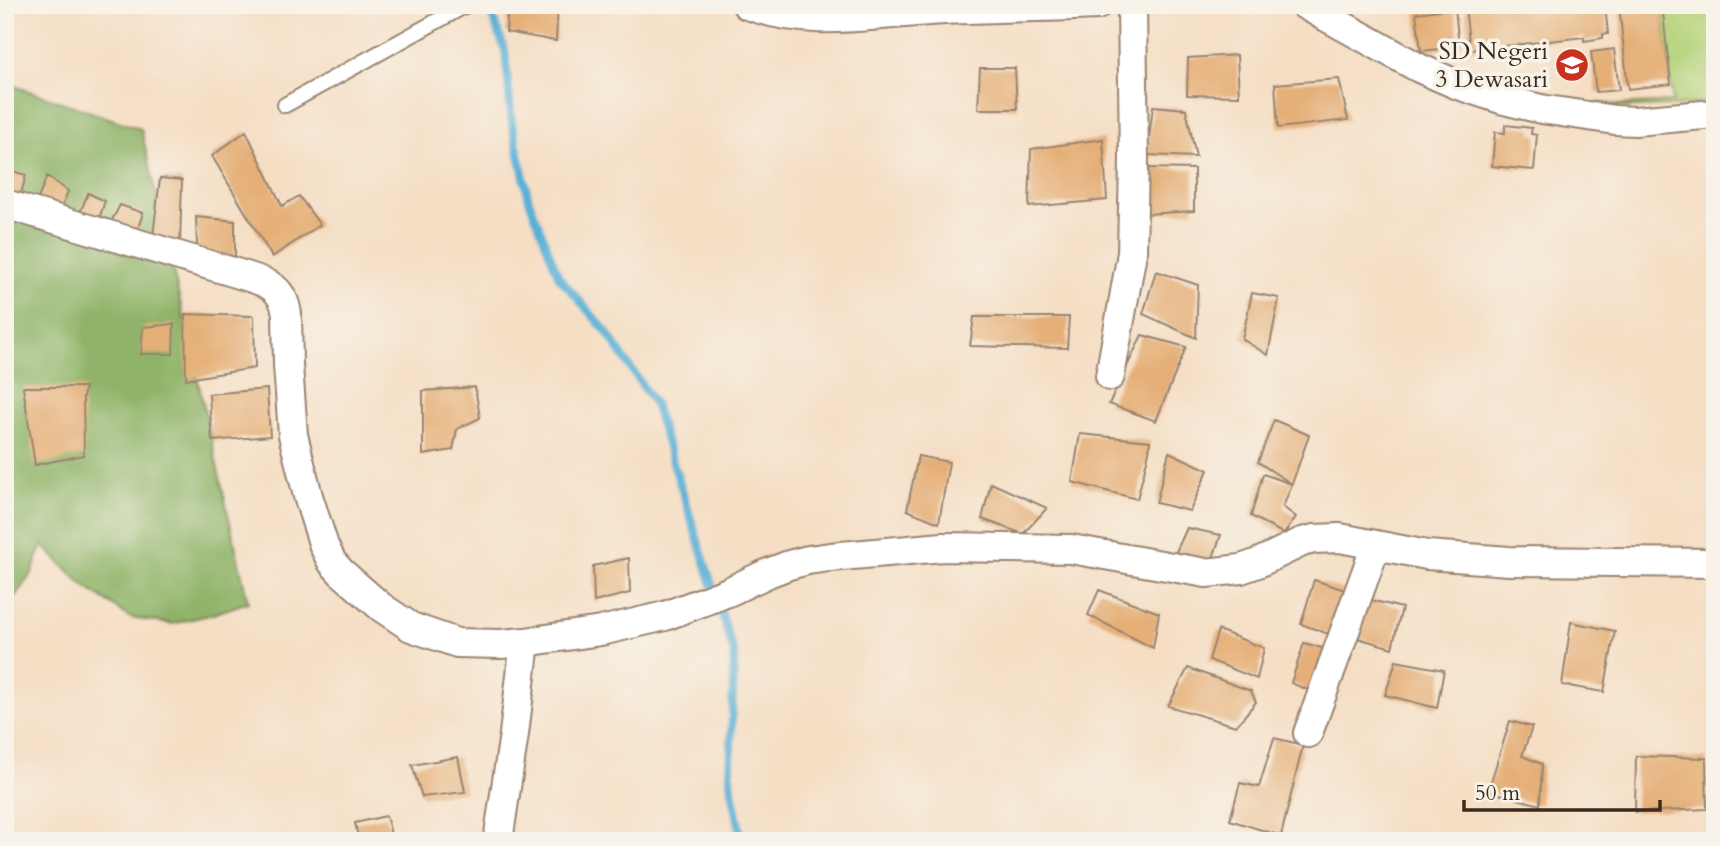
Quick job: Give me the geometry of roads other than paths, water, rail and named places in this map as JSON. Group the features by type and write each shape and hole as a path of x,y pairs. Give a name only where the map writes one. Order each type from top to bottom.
{"street":[{"path":"747,5 767,12 808,19 1097,5"},
{"path":"1110,376 1132,253 1132,5"},
{"path":"1305,5 1419,68 1458,85 1504,100 1541,109 1615,120 1636,121 1715,114"},
{"path":"5,204 246,276 271,285 279,292 287,314 293,435 324,547 332,562 354,586 380,607 411,627 457,643 501,645 601,631 665,617 768,573 808,560 943,547 1071,549 1206,573 1241,569 1301,542 1340,538 1427,555 1509,561 1715,563"},
{"path":"1308,733 1376,545"},
{"path":"498,841 525,642"}],"lane":[{"path":"285,104 466,5"}],"waterway":[{"path":"488,5 505,50 512,123 529,200 559,277 606,331 654,403 734,653 730,780 742,841"}],"place":[{"name":"SD Negeri 3 Dewasari","path":"1572,65"}]}
